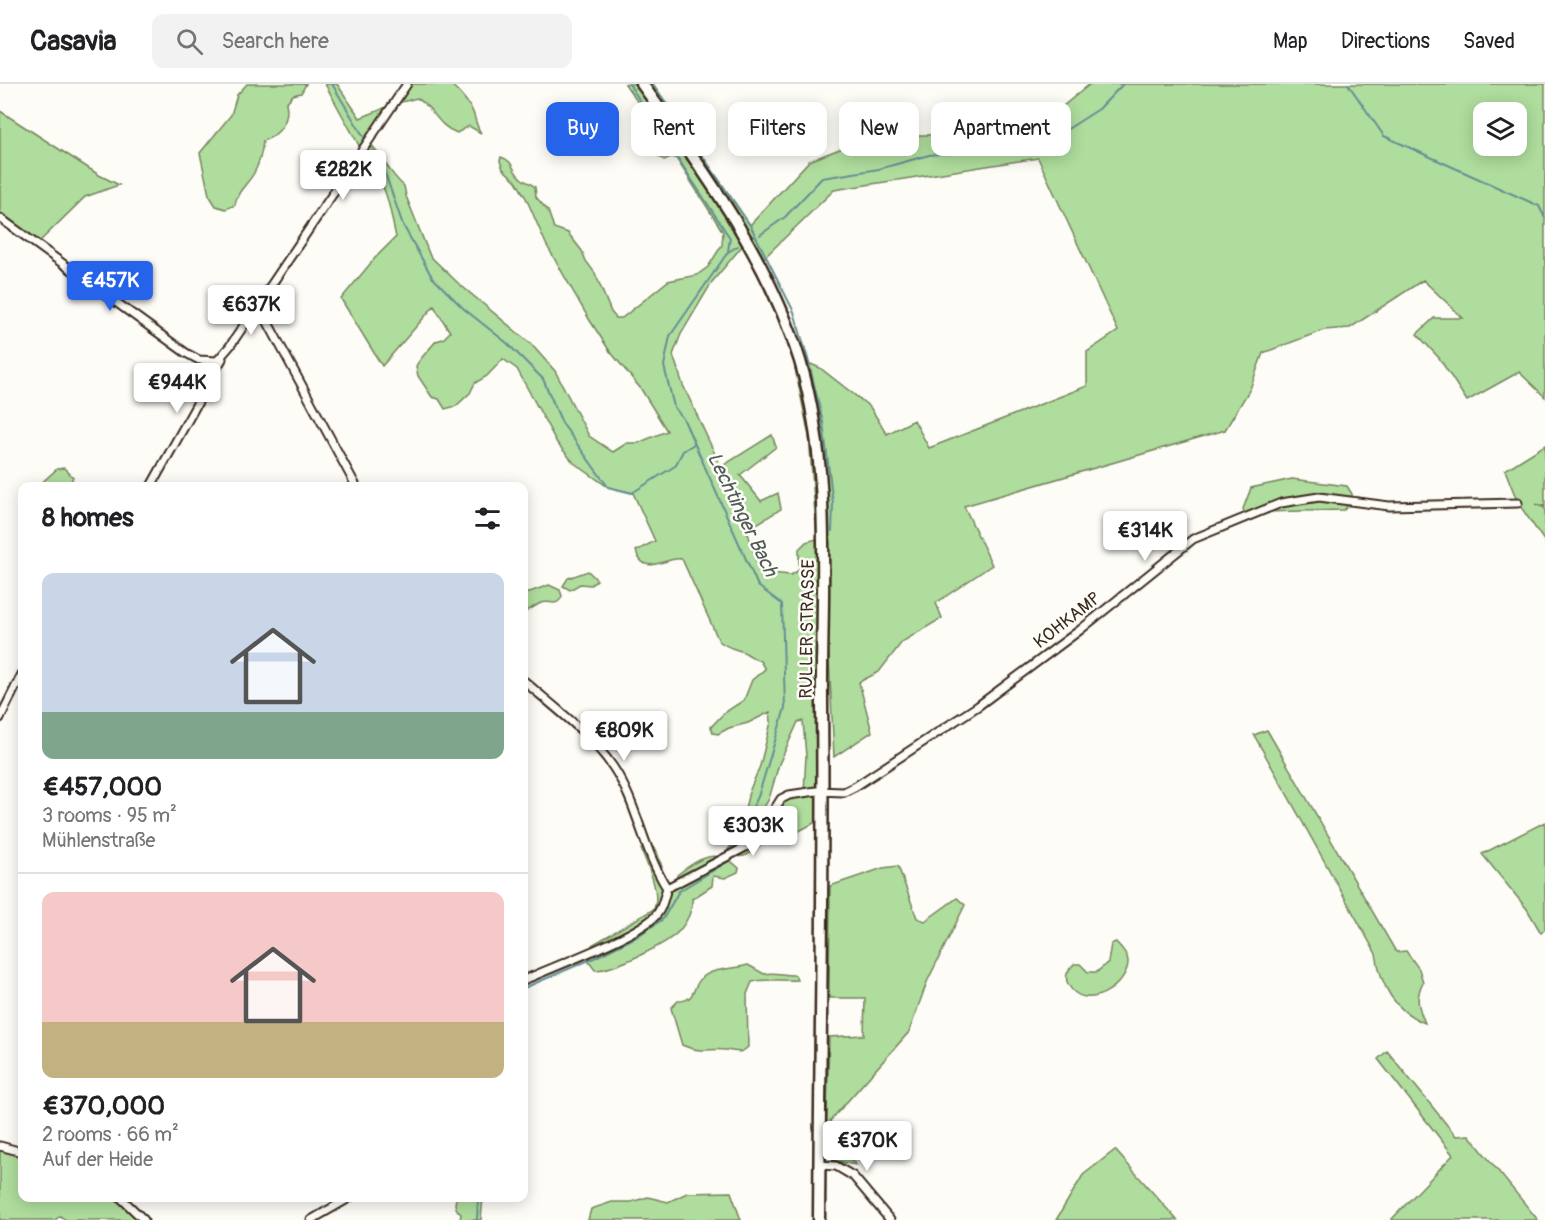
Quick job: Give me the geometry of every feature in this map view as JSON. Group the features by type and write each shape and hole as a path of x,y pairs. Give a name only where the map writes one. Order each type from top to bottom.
{"main road":[{"name":"RULLER STRASSE","path":"642,84 751,245 788,329 806,383 817,441 823,515 819,1220"}],"street":[{"path":"154,482 224,355 408,84"},
{"path":"0,218 186,353 208,362 217,361 224,355"},
{"path":"258,304 354,482"},
{"name":"KOHKAMP","path":"667,888 757,841 772,822 774,810 781,800 789,795 844,792 978,706 1080,630 1193,539 1281,503 1319,497 1389,506 1518,502"},
{"path":"0,718 18,682"},
{"path":"528,685 589,740 613,767 639,821 657,872 667,888 657,914 649,922 591,951 528,978"},
{"path":"0,1146 18,1151"},
{"path":"820,1165 836,1166 853,1176 890,1220"},
{"path":"125,1202 144,1220"},
{"path":"311,1220 342,1202"}],"green space":[{"path":"247,84 306,84 301,93 293,95 286,103 285,121 279,131 263,141 254,173 240,192 235,205 226,209 216,206 209,195 200,153 231,115 237,95"},
{"path":"325,84 337,84 360,118 392,103 407,84 450,84 464,98 481,133 469,126 457,133 450,130 417,98 394,104 369,142 404,186 430,256 458,283 531,344 555,371 589,436 613,452 627,443 638,443 667,431 641,389 609,350 589,319 546,244 526,198 516,181 503,169 501,157 509,161 519,176 535,187 536,197 548,211 554,228 568,233 582,251 595,273 611,312 616,318 622,318 668,281 697,275 708,267 722,245 723,232 676,158 671,157 664,160 658,156 703,156 750,225 809,161 827,156 839,149 839,156 919,156 919,135 931,135 931,156 1071,156 1071,102 1068,102 1090,84 1545,84 1545,397 1519,372 1467,401 1439,358 1417,334 1434,318 1463,318 1423,280 1350,328 1324,330 1263,353 1250,389 1225,430 964,506 992,565 936,603 942,618 902,642 879,672 859,682 872,732 834,757 823,538 817,540 816,822 799,831 791,825 772,822 781,799 804,792 806,756 803,721 798,722 779,764 769,799 749,832 757,841 754,848 746,855 735,856 732,847 734,835 741,825 749,792 760,766 771,722 770,712 718,734 713,733 711,727 724,713 744,700 752,680 765,669 760,661 719,641 682,559 650,565 640,559 636,551 655,541 633,493 608,487 574,463 557,443 517,369 503,359 487,376 475,383 470,393 456,406 445,409 439,399 432,397 418,376 416,366 436,341 443,339 450,332 434,306 382,366 341,299 396,237 386,193 376,176 357,159 362,151","holes":["1038,158 1118,331 1087,352 1087,386 929,448 914,420 887,434 870,407 820,368 799,359 795,368 809,436 817,539 806,542 799,549 799,570 791,575 760,572 747,530 781,509 778,493 761,501 740,475 776,447 772,435 721,467 683,385 673,355 681,334 712,282 743,245 751,245 759,261 834,190"]},
{"path":"625,84 653,84 665,102 638,102"},
{"path":"0,111 99,175 119,185 85,197 37,244 0,218"},
{"path":"1545,445 1545,506 1535,504 1545,508 1545,542 1518,503 1505,470"},
{"path":"64,468 73,477 71,482 42,482 57,469"},
{"path":"1292,479 1347,486 1352,494 1352,501 1344,510 1260,512 1246,517 1243,509 1251,488"},
{"path":"588,571 597,580 591,585 580,584 570,590 563,586 568,578"},
{"path":"549,585 560,590 562,596 556,603 541,603 528,611 528,593"},
{"path":"1267,730 1396,952 1406,951 1419,969 1423,982 1418,1002 1425,1023 1405,1012 1386,987 1381,977 1376,954 1254,735"},
{"path":"1545,822 1545,929 1541,933 1527,909 1482,854"},
{"path":"647,844 656,849 662,867 657,872 667,888 677,882 677,875 707,857 715,856 731,861 739,868 738,872 725,878 713,876 712,886 692,899 687,919 674,936 627,961 595,970 589,962 592,945 654,909 655,887 641,849"},
{"path":"898,866 917,918 925,921 957,898 965,905 927,982 909,1032 830,1121 840,1145 856,1165 835,1161 826,1151 829,1037 864,1035 865,998 829,998 830,886 883,868"},
{"path":"1116,942 1128,958 1126,970 1121,979 1114,987 1094,997 1084,997 1075,993 1067,981 1067,976 1074,964 1080,964 1088,972 1097,972 1108,962 1111,944"},
{"path":"748,965 764,974 795,975 797,980 752,982 747,994 748,1047 738,1052 700,1050 682,1045 671,1008 678,1001 688,999 699,981 708,974"},
{"path":"1387,1051 1456,1136 1469,1135 1538,1220 1391,1220 1453,1155 1378,1059"},
{"path":"0,1146 18,1151 18,1202 125,1202 144,1220 66,1220 60,1216 55,1220 0,1220"},
{"path":"1115,1150 1177,1220 1056,1220 1083,1175"},
{"path":"731,1192 741,1220 588,1220 591,1209 612,1202 631,1202 648,1197 668,1202 687,1193"},
{"path":"456,1202 483,1202 481,1220 460,1220 461,1214"}],"waterway":[{"name":"Lechtinger Bach","path":"332,84 365,139"},
{"path":"629,84 730,238 728,251"},
{"path":"653,84 750,225 794,312 823,422 833,504 832,531"},
{"path":"760,235 785,217 822,178 879,169 929,155 1010,148 1063,132 1099,109 1123,84"},
{"path":"1348,84 1384,136 1539,206 1545,218"},
{"name":"Lechtinger Bach","path":"371,147 386,176 403,225 432,277 464,309 507,343 543,379 562,423 608,487 632,493 675,466 683,451 694,444"},
{"name":"Lechtinger Bach","path":"728,850 737,838 758,797 785,708 782,604 758,586 684,420 674,407 664,366 670,336 728,252 738,246"},
{"name":"Lechtinger Bach","path":"528,986 638,936 663,919 679,891 729,861"},
{"name":"Lechtinger Bach","path":"477,1220 478,1202"}]}
